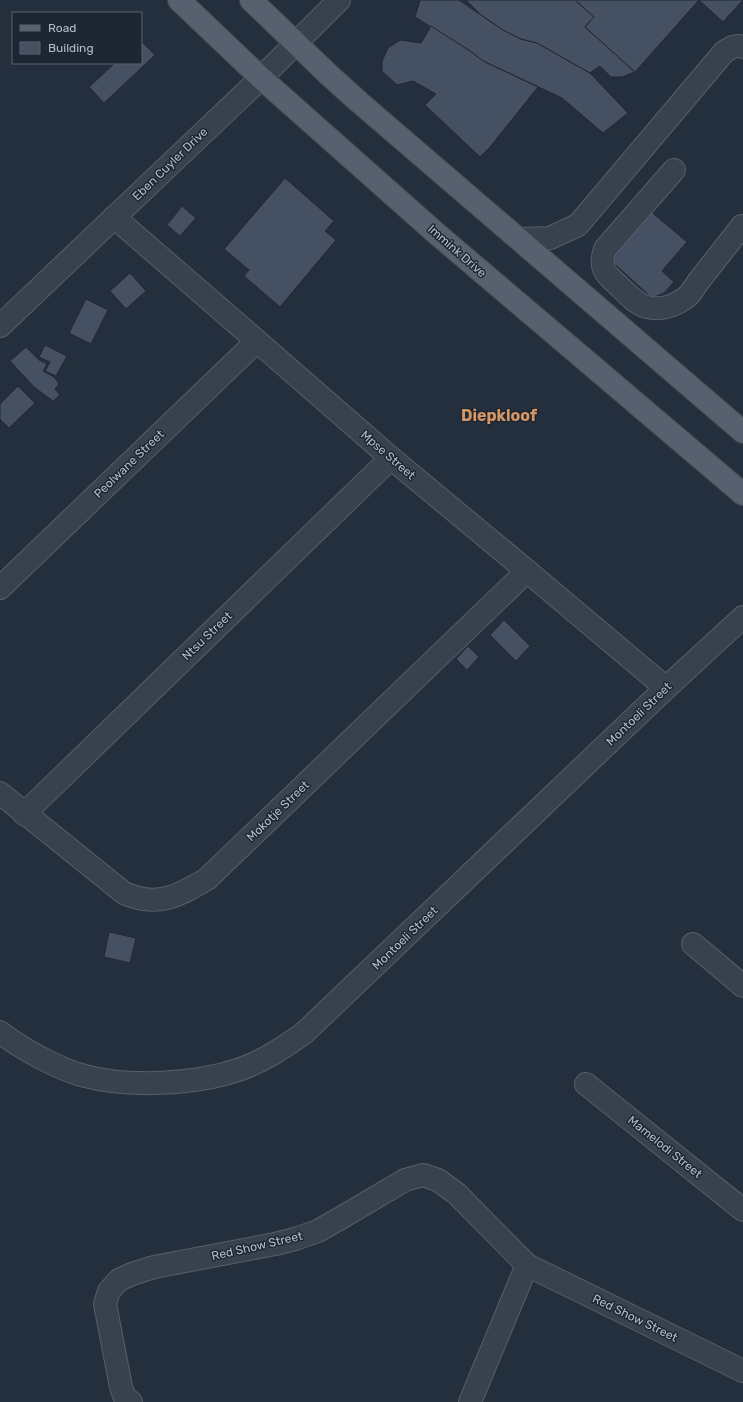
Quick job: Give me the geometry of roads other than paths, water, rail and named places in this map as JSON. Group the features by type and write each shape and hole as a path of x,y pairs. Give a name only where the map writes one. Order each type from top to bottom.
{"main road":[{"name":"Immink Drive","path":"179,0 261,78 443,239 743,494"},
{"path":"251,0 354,97 743,432"}],"street":[{"name":"Eben Cuyler Drive","path":"0,326 261,78 339,0"},
{"path":"520,239 550,238 578,225 724,52 732,47 743,47"},
{"path":"674,170 605,249 602,256 601,262 604,271 635,301 646,307 655,308 669,307 684,300 742,226"},
{"name":"Mpse Street","path":"114,217 391,458 666,688"},
{"name":"Peolwane Street","path":"0,588 257,341"},
{"name":"Ntsu Street","path":"24,814 391,458"},
{"name":"Mokotje Street","path":"0,793 24,814 124,893 135,898 150,900 167,898 182,893 207,879 527,571"},
{"name":"Montoeli Street","path":"0,1032 50,1062 85,1076 115,1082 156,1082 211,1077 239,1070 274,1054 304,1033 666,688 743,617"},
{"path":"693,944 743,986"},
{"name":"Mamelodi Street","path":"586,1084 743,1210"},
{"name":"Red Show Street","path":"131,1402 125,1398 121,1387 105,1304 110,1291 119,1280 154,1266 295,1239 325,1227 405,1180 423,1175 438,1180 457,1194 527,1265 743,1371"},
{"path":"470,1402 527,1265"}],"district":[{"name":"Diepkloof","path":"499,415"}]}
